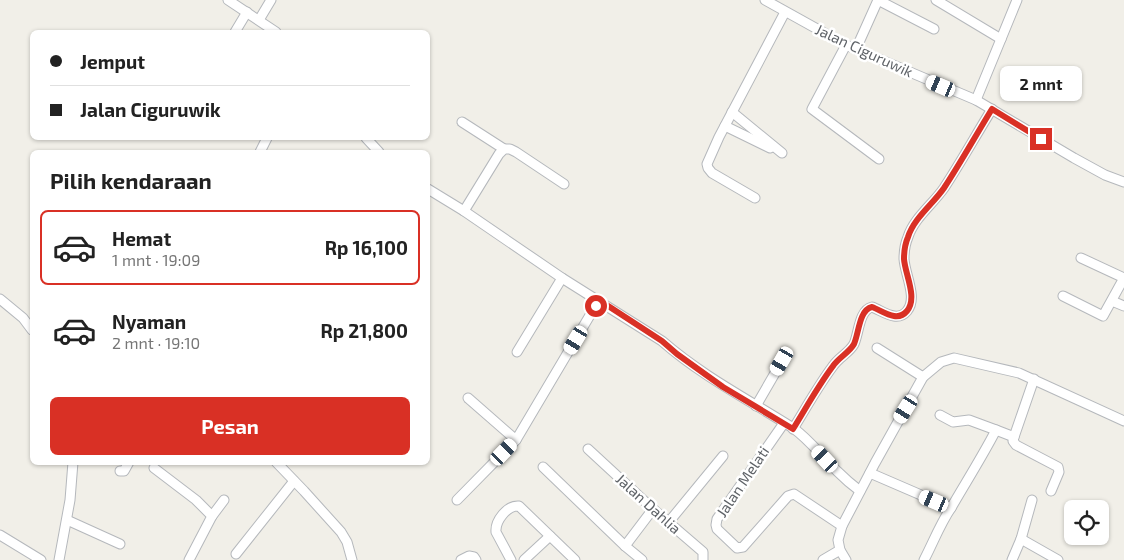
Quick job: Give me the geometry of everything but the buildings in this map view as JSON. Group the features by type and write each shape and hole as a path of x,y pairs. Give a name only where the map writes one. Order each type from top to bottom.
{"street":[{"path":"228,0 273,30"},
{"path":"259,20 271,0"},
{"path":"856,50 878,0 934,29"},
{"path":"936,0 1001,39"},
{"path":"976,100 1017,0"},
{"name":"Jalan Ciguruwik","path":"770,1 785,12 856,50 976,100 1074,158 1105,175 1124,182"},
{"path":"236,30 247,12"},
{"path":"755,198 712,173 707,164 785,12"},
{"path":"846,45 812,109 879,159"},
{"path":"793,429 834,364 853,346 866,310 872,307 899,317 907,312 911,304 904,260 908,236 912,226 939,194 992,109"},
{"path":"725,126 782,153 732,112"},
{"path":"462,122 504,149 516,152 564,184"},
{"path":"368,140 377,150"},
{"path":"464,211 504,149"},
{"path":"430,190 464,211 562,278 662,341 723,387 793,429 808,440 837,471 860,491"},
{"path":"1063,296 1102,316 1124,278 1081,258"},
{"path":"517,352 562,278"},
{"path":"0,299 23,318 30,327"},
{"path":"457,500 516,440 599,300"},
{"path":"1112,301 1124,306"},
{"path":"877,348 923,377"},
{"path":"846,560 840,550 838,540 842,526 923,377 940,362 954,358 1003,368 1124,421"},
{"path":"756,406 782,361"},
{"path":"1034,380 1013,441 1016,445 1058,467 1059,472 1051,491"},
{"path":"468,398 516,440"},
{"path":"940,415 953,422 968,420 1014,437"},
{"name":"Jalan Melati","path":"784,423 717,519 717,529 737,548 743,548 788,496 794,494 842,526"},
{"path":"924,560 951,508 996,430"},
{"name":"Jalan Dahlia","path":"588,449 652,509 704,552 703,560"},
{"path":"668,523 723,456"},
{"path":"59,560 70,500 73,465"},
{"path":"120,471 124,471 127,465"},
{"path":"279,465 341,532 347,542 352,560"},
{"path":"543,467 642,560"},
{"path":"154,468 196,500 212,516"},
{"path":"870,474 951,508"},
{"path":"236,554 294,481"},
{"path":"189,560 212,516 224,500"},
{"path":"1012,560 1021,539 1032,500"},
{"path":"512,560 496,532 496,528 499,520 511,507 519,506 575,560"},
{"path":"625,546 652,509"},
{"path":"67,520 120,544"},
{"path":"0,535 41,560"},
{"path":"524,560 550,536"},
{"path":"1021,539 1058,560"},
{"path":"823,560 840,550"},
{"path":"461,560 469,556 474,557 476,560"}],"route":[{"path":"596,306 599,300 662,341 723,387 793,429 834,364 853,346 866,310 872,307 899,317 907,312 911,304 911,294 904,260 905,247 912,226 944,188 992,109 1041,139"}]}
